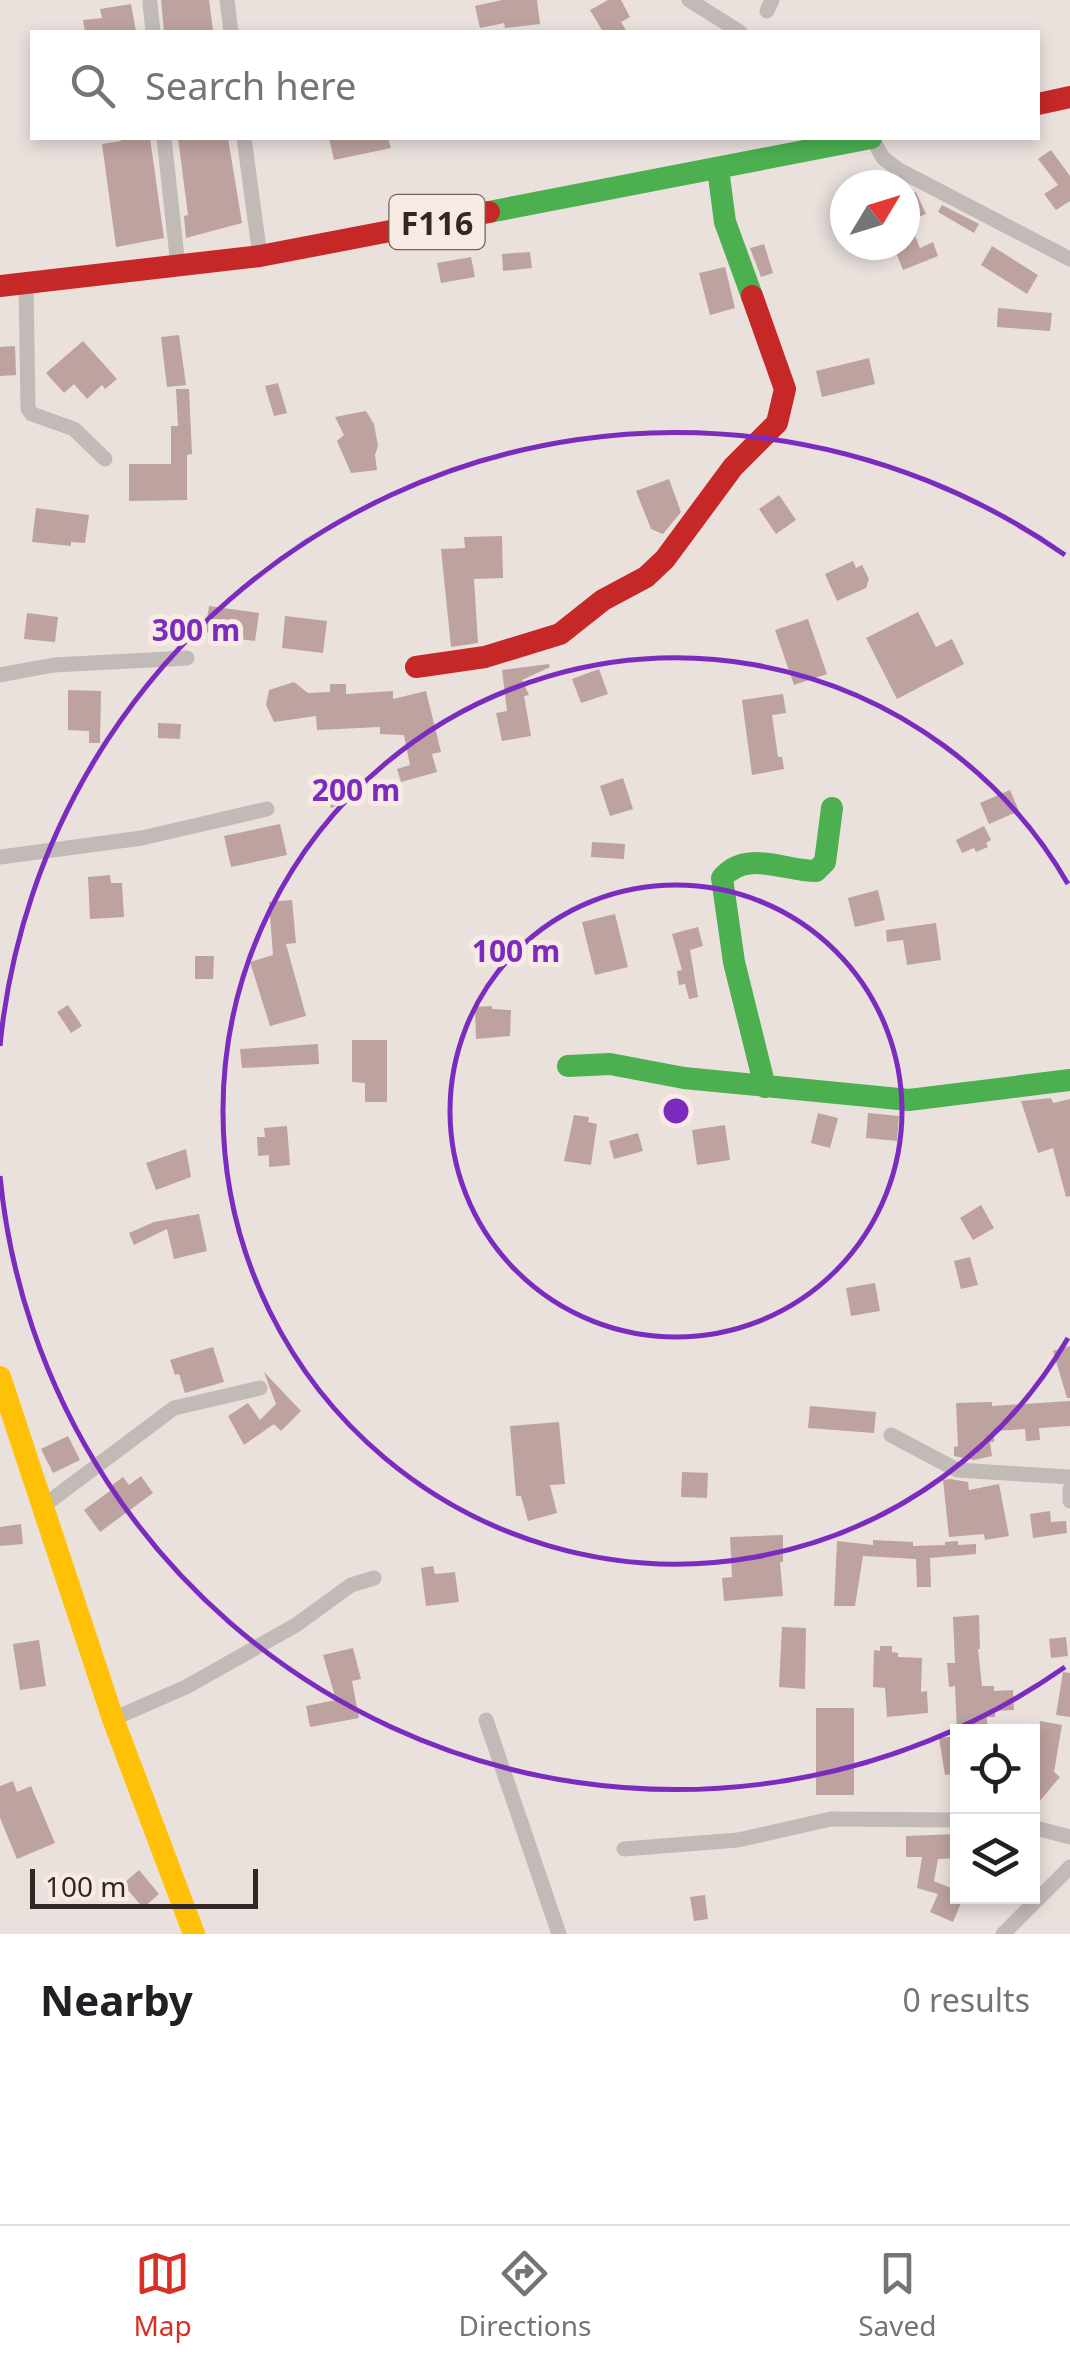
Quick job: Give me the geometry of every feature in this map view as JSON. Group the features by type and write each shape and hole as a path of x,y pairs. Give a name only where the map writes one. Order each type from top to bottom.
{"street":[{"path":"226,0 231,30"},
{"path":"690,0 737,30"},
{"path":"150,3 153,30"},
{"path":"1040,104 1070,97"},
{"path":"164,140 178,266"},
{"path":"244,140 260,256"},
{"name":"F116","path":"0,286 260,256 854,140"},
{"path":"860,140 899,170 1070,260"},
{"path":"416,667 485,657 560,634 603,600 646,577 665,559 734,467 777,422 785,389 725,222 718,169"},
{"path":"26,284 28,409 32,414 74,428 105,459"},
{"path":"0,675 54,664 187,658"},
{"path":"765,1087 731,948 722,878 730,867 746,862 816,871 825,862 832,808"},
{"path":"0,857 142,838 267,809"},
{"path":"568,1066 610,1064 684,1078 909,1100 1070,1080"},
{"path":"0,1378 113,1719 194,1934"},
{"path":"42,1507 174,1408 260,1388"},
{"path":"892,1435 958,1470 1070,1477"},
{"path":"1070,1490 1070,1501"},
{"path":"113,1719 186,1687 296,1625 351,1584 374,1578"},
{"path":"486,1720 559,1934"},
{"path":"624,1850 738,1840 831,1819 950,1820"},
{"path":"1040,1829 1070,1837"},
{"path":"1002,1934 1070,1868"}],"building":[{"path":"161,0 209,0 213,30 164,30"},
{"path":"502,0 537,0 540,24 505,28 504,23 480,28 475,6"},
{"path":"608,0 621,0 630,17 621,22 626,30 602,30 590,10"},
{"path":"131,4 136,30 85,30 83,20 102,18 100,9"},
{"path":"150,140 164,238 116,247 102,144"},
{"path":"178,140 228,140 242,223 186,238 184,216 188,215"},
{"path":"329,140 389,140 391,148 334,160"},
{"path":"1051,150 1070,176 1070,201 1056,210 1044,194 1058,185 1038,159"},
{"path":"942,205 979,224 974,233 938,212"},
{"path":"933,242 938,256 903,270 899,260 920,260 920,248"},
{"path":"764,244 773,273 761,277 750,248"},
{"path":"992,246 1038,275 1027,294 981,265"},
{"path":"530,252 532,268 503,271 502,254"},
{"path":"471,257 475,277 441,283 437,263"},
{"path":"725,267 735,308 710,315 699,273"},
{"path":"998,308 1052,313 1050,331 997,327"},
{"path":"179,335 186,385 167,387 161,337"},
{"path":"83,341 117,379 105,389 102,385 87,399 74,384 64,393 46,373"},
{"path":"15,346 16,375 0,376 0,347"},
{"path":"869,358 875,384 822,397 816,371"},
{"path":"278,383 287,413 274,416 265,386"},
{"path":"176,389 189,389 192,454 187,455 187,500 129,501 129,464 171,464 171,426 178,426"},
{"path":"366,411 374,424 377,470 351,473 337,441 344,435 335,417"},
{"path":"669,479 681,512 663,534 651,529 636,491"},
{"path":"779,495 796,520 776,534 759,509"},
{"path":"36,508 89,515 85,543 71,542 71,546 32,542"},
{"path":"502,536 503,578 474,579 478,643 451,647 441,549 465,548 464,537"},
{"path":"853,561 856,568 862,565 869,579 866,588 837,601 825,574"},
{"path":"209,606 259,613 255,641 230,638 229,646 215,644 217,634 205,632"},
{"path":"918,612 936,647 952,639 964,664 897,699 866,638"},
{"path":"27,613 58,617 55,642 24,639"},
{"path":"285,616 327,621 323,653 282,648"},
{"path":"808,619 827,674 794,685 775,630"},
{"path":"549,664 550,667 522,680 529,695 524,696 531,736 502,741 496,713 507,711 502,670"},
{"path":"599,669 608,694 581,703 572,679"},
{"path":"294,682 308,693 330,692 330,684 346,684 346,694 393,691 393,699 426,691 441,752 432,754 437,772 401,782 397,769 410,765 404,735 380,734 380,727 317,730 316,716 274,722 266,705 269,690"},
{"path":"68,690 101,691 100,743 89,743 89,731 68,730"},
{"path":"783,694 786,713 772,715 778,757 782,757 784,769 752,775 742,700"},
{"path":"158,723 181,724 180,739 158,738"},
{"path":"338,776 348,801 331,808 321,782"},
{"path":"623,778 633,809 610,816 600,786"},
{"path":"1010,790 1019,811 989,824 980,803"},
{"path":"280,824 287,855 231,867 224,836"},
{"path":"984,826 991,840 986,843 988,847 962,853 956,840"},
{"path":"592,842 625,844 624,859 591,857"},
{"path":"110,875 111,883 122,883 124,917 90,919 88,877"},
{"path":"878,890 885,920 855,927 848,898"},
{"path":"292,900 296,943 286,944 306,1016 270,1026 250,962 273,955 269,902"},
{"path":"615,914 628,967 595,975 582,922"},
{"path":"936,923 941,960 907,965 903,940 887,942 886,930"},
{"path":"698,927 703,946 690,950 698,997 689,999 685,984 679,985 677,971 682,970 672,934"},
{"path":"195,956 214,956 213,979 195,979"},
{"path":"68,1005 82,1026 71,1033 57,1012"},
{"path":"475,1007 511,1010 510,1036 476,1039"},
{"path":"352,1040 387,1040 387,1102 365,1102 365,1083 352,1082"},
{"path":"318,1044 319,1064 242,1068 240,1049"},
{"path":"669,1095 683,1095 684,1125 670,1125"},
{"path":"1051,1098 1053,1103 1070,1099 1070,1196 1066,1197 1053,1148 1038,1153 1021,1101"},
{"path":"818,1113 838,1118 830,1148 811,1143"},
{"path":"868,1113 899,1116 897,1141 866,1138"},
{"path":"574,1115 589,1117 588,1122 597,1124 591,1165 564,1161"},
{"path":"725,1125 730,1160 697,1165 692,1130"},
{"path":"287,1126 290,1165 269,1167 269,1155 258,1156 257,1137 265,1137 264,1128"},
{"path":"638,1133 643,1151 614,1159 609,1141"},
{"path":"186,1149 191,1177 156,1190 146,1163"},
{"path":"981,1205 994,1228 973,1240 960,1218"},
{"path":"199,1214 207,1251 174,1259 167,1229 134,1245 129,1233 154,1222"},
{"path":"970,1257 978,1285 961,1289 954,1261"},
{"path":"875,1283 880,1311 851,1316 846,1288"},
{"path":"1070,1346 1070,1398 1067,1398 1053,1351"},
{"path":"213,1347 224,1382 185,1393 170,1360"},
{"path":"264,1372 301,1411 281,1431 274,1424 244,1445 228,1416 248,1403 260,1420 276,1404"},
{"path":"1070,1401 1070,1426 1039,1428 1040,1440 1026,1441 1025,1429 994,1431 994,1442 990,1442 992,1456 974,1460 954,1456 954,1447 958,1446 956,1403 992,1402 992,1406"},
{"path":"810,1406 876,1412 874,1433 808,1428"},
{"path":"559,1422 565,1484 550,1485 557,1513 528,1521 521,1496 516,1496 510,1426"},
{"path":"68,1436 80,1460 53,1473 41,1449"},
{"path":"682,1472 708,1473 707,1498 681,1497"},
{"path":"141,1476 153,1493 100,1532 84,1510 123,1477 129,1485"},
{"path":"943,1480 968,1482 969,1490 999,1484 1009,1536 985,1540 984,1534 949,1537"},
{"path":"1050,1511 1051,1522 1066,1521 1067,1533 1033,1538 1030,1514"},
{"path":"21,1524 23,1544 0,1546 0,1527"},
{"path":"783,1535 783,1596 724,1601 722,1578 732,1577 730,1537"},
{"path":"873,1540 913,1542 913,1546 958,1541 958,1545 976,1544 976,1554 930,1558 931,1587 917,1587 916,1559 863,1556 855,1606 834,1606 837,1541 873,1545"},
{"path":"433,1566 435,1574 455,1572 459,1602 426,1606 421,1568"},
{"path":"979,1615 982,1686 994,1686 994,1691 1013,1690 1014,1710 995,1711 995,1717 987,1717 987,1724 957,1724 955,1686 949,1687 947,1663 955,1663 953,1617"},
{"path":"782,1627 806,1628 805,1689 779,1687"},
{"path":"1066,1637 1068,1656 1051,1658 1049,1639"},
{"path":"39,1640 46,1686 20,1690 13,1644"},
{"path":"880,1646 892,1646 898,1657 922,1658 921,1692 927,1691 928,1713 887,1717 885,1688 873,1687 874,1650 880,1651"},
{"path":"353,1648 361,1679 352,1681 359,1718 310,1727 306,1706 336,1700 323,1655"},
{"path":"1063,1672 1070,1673 1070,1717 1056,1715"},
{"path":"816,1708 854,1708 854,1795 816,1795"},
{"path":"1040,1721 1062,1725 1054,1772 1060,1777 1040,1801 1040,1724"},
{"path":"950,1737 950,1775 945,1775 939,1738"},
{"path":"13,1781 17,1792 31,1786 55,1843 17,1859 0,1818 0,1786"},
{"path":"950,1834 950,1858 938,1859 934,1881 950,1888 950,1904 961,1904 953,1922 930,1912 938,1894 917,1888 922,1857 906,1857 906,1836"},
{"path":"139,1870 159,1894 143,1908 123,1884"},
{"path":"705,1895 708,1919 694,1921 690,1897"}],"traffic: fast":[{"path":"489,212 861,140"},
{"path":"718,169 725,222 752,296"},
{"path":"765,1087 734,962 722,878 732,869 754,863 816,871 825,862 832,808"},
{"path":"568,1066 610,1064 684,1078 909,1100 1070,1080"}],"traffic: slow":[{"path":"0,1377 113,1719 194,1934"}],"traffic: jam":[{"path":"1040,104 1070,97"},
{"path":"0,286 260,256 489,212"},
{"path":"416,667 485,657 560,634 603,600 646,577 665,559 733,467 777,423 785,389 752,296"}]}
